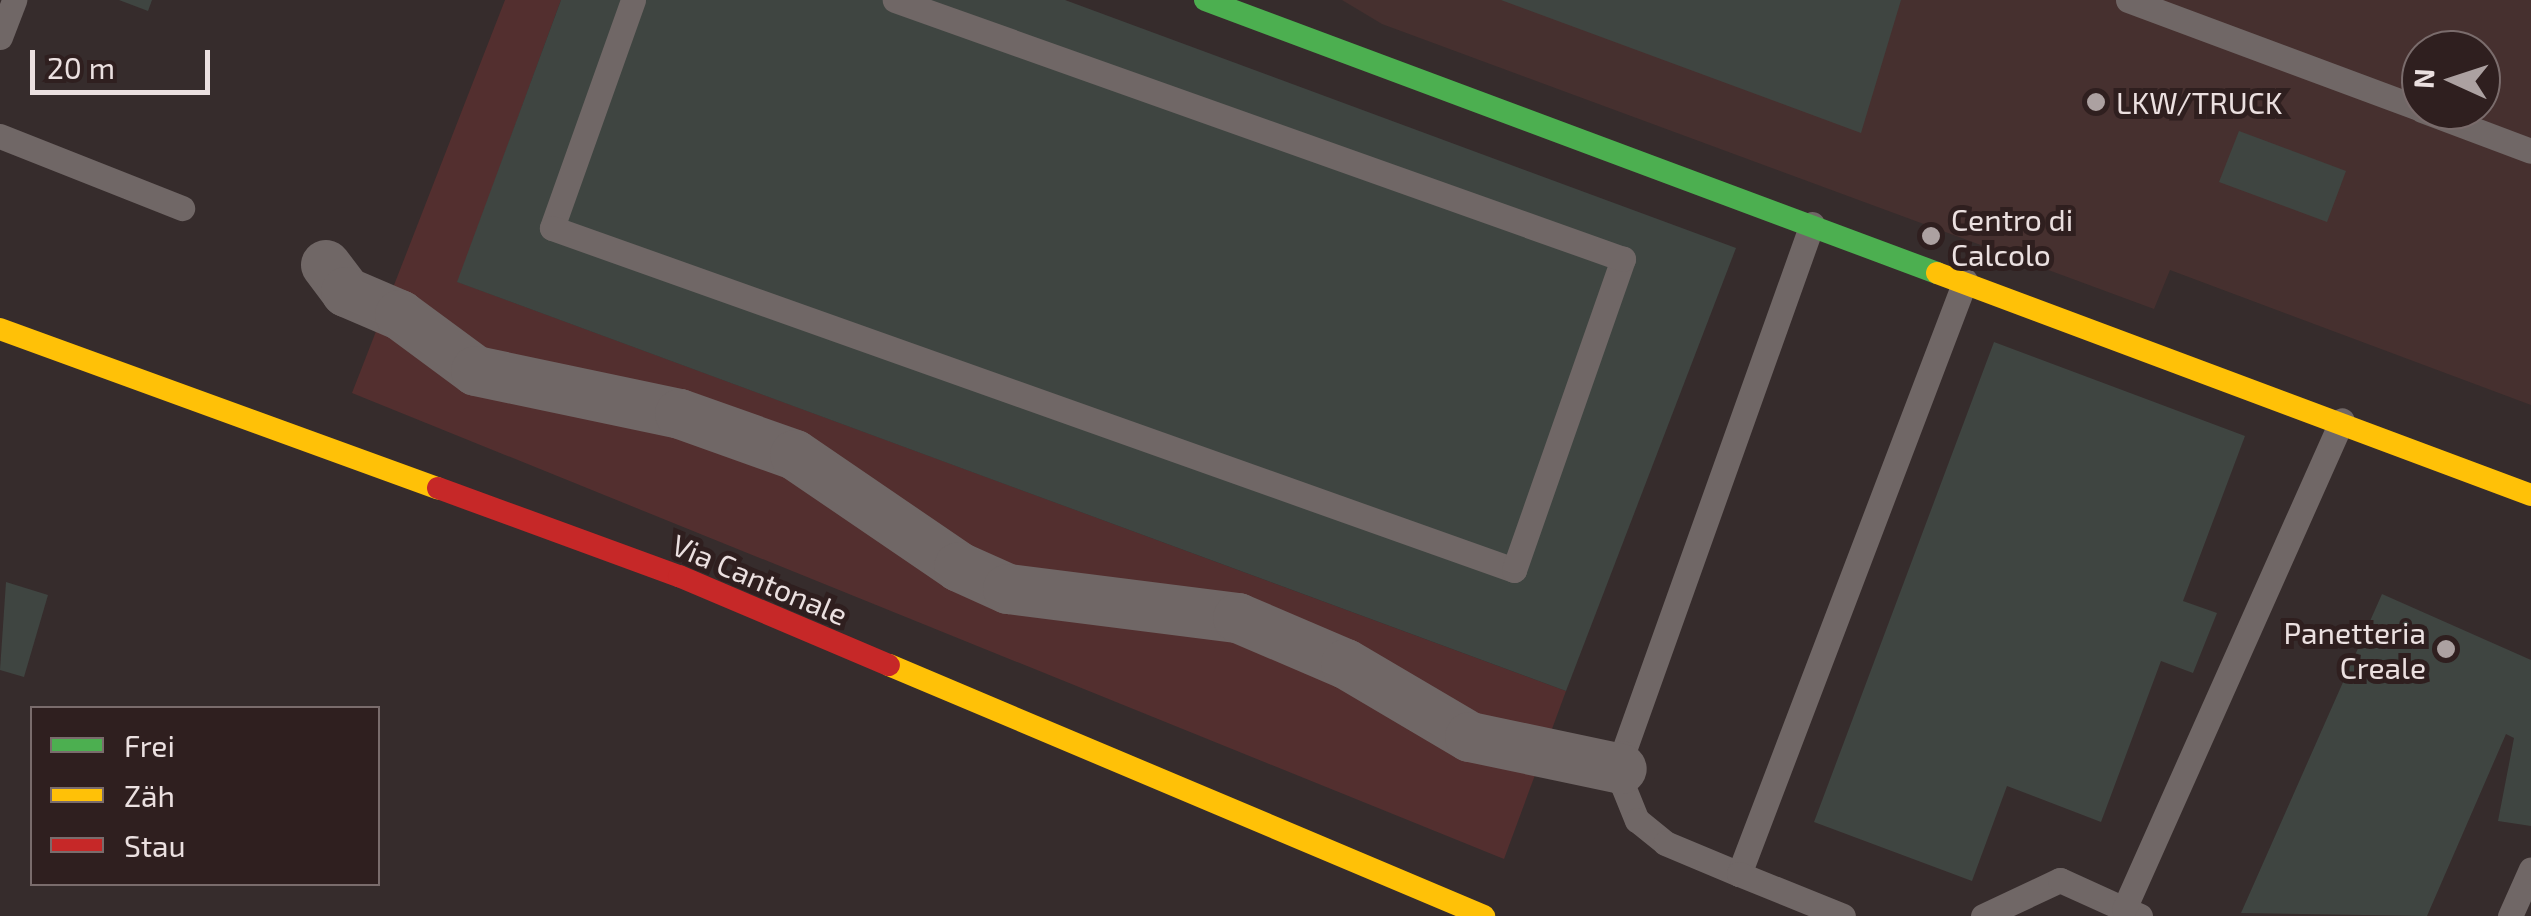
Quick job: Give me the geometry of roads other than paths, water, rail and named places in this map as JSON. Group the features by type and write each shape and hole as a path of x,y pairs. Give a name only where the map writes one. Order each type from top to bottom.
{"main road":[{"path":"1205,0 2342,420 2531,495"},
{"name":"Via Cantonale","path":"0,329 679,576 1484,916"}],"street":[{"path":"326,265 346,292 400,315 476,370 680,414 794,455 960,567 1008,589 1238,618 1330,656 1470,737 1622,768"}],"lane":[{"path":"0,37 14,0"},
{"path":"633,0 552,228 1514,570 1624,259 895,0"},
{"path":"2128,0 2401,102"},
{"path":"2476,130 2531,150"},
{"path":"0,136 182,208"},
{"path":"1812,224 1628,734 1622,768 1628,804 1651,832 1739,874 1843,916"},
{"path":"1739,874 1965,281"},
{"path":"1983,916 2060,880 2132,912 2342,420"},
{"path":"2510,916 2531,869"}],"place":[{"name":"LKW/TRUCK","path":"2096,102"},
{"name":"Centro di Calcolo","path":"1931,236"},
{"name":"Panetteria Creale","path":"2446,649"}]}
